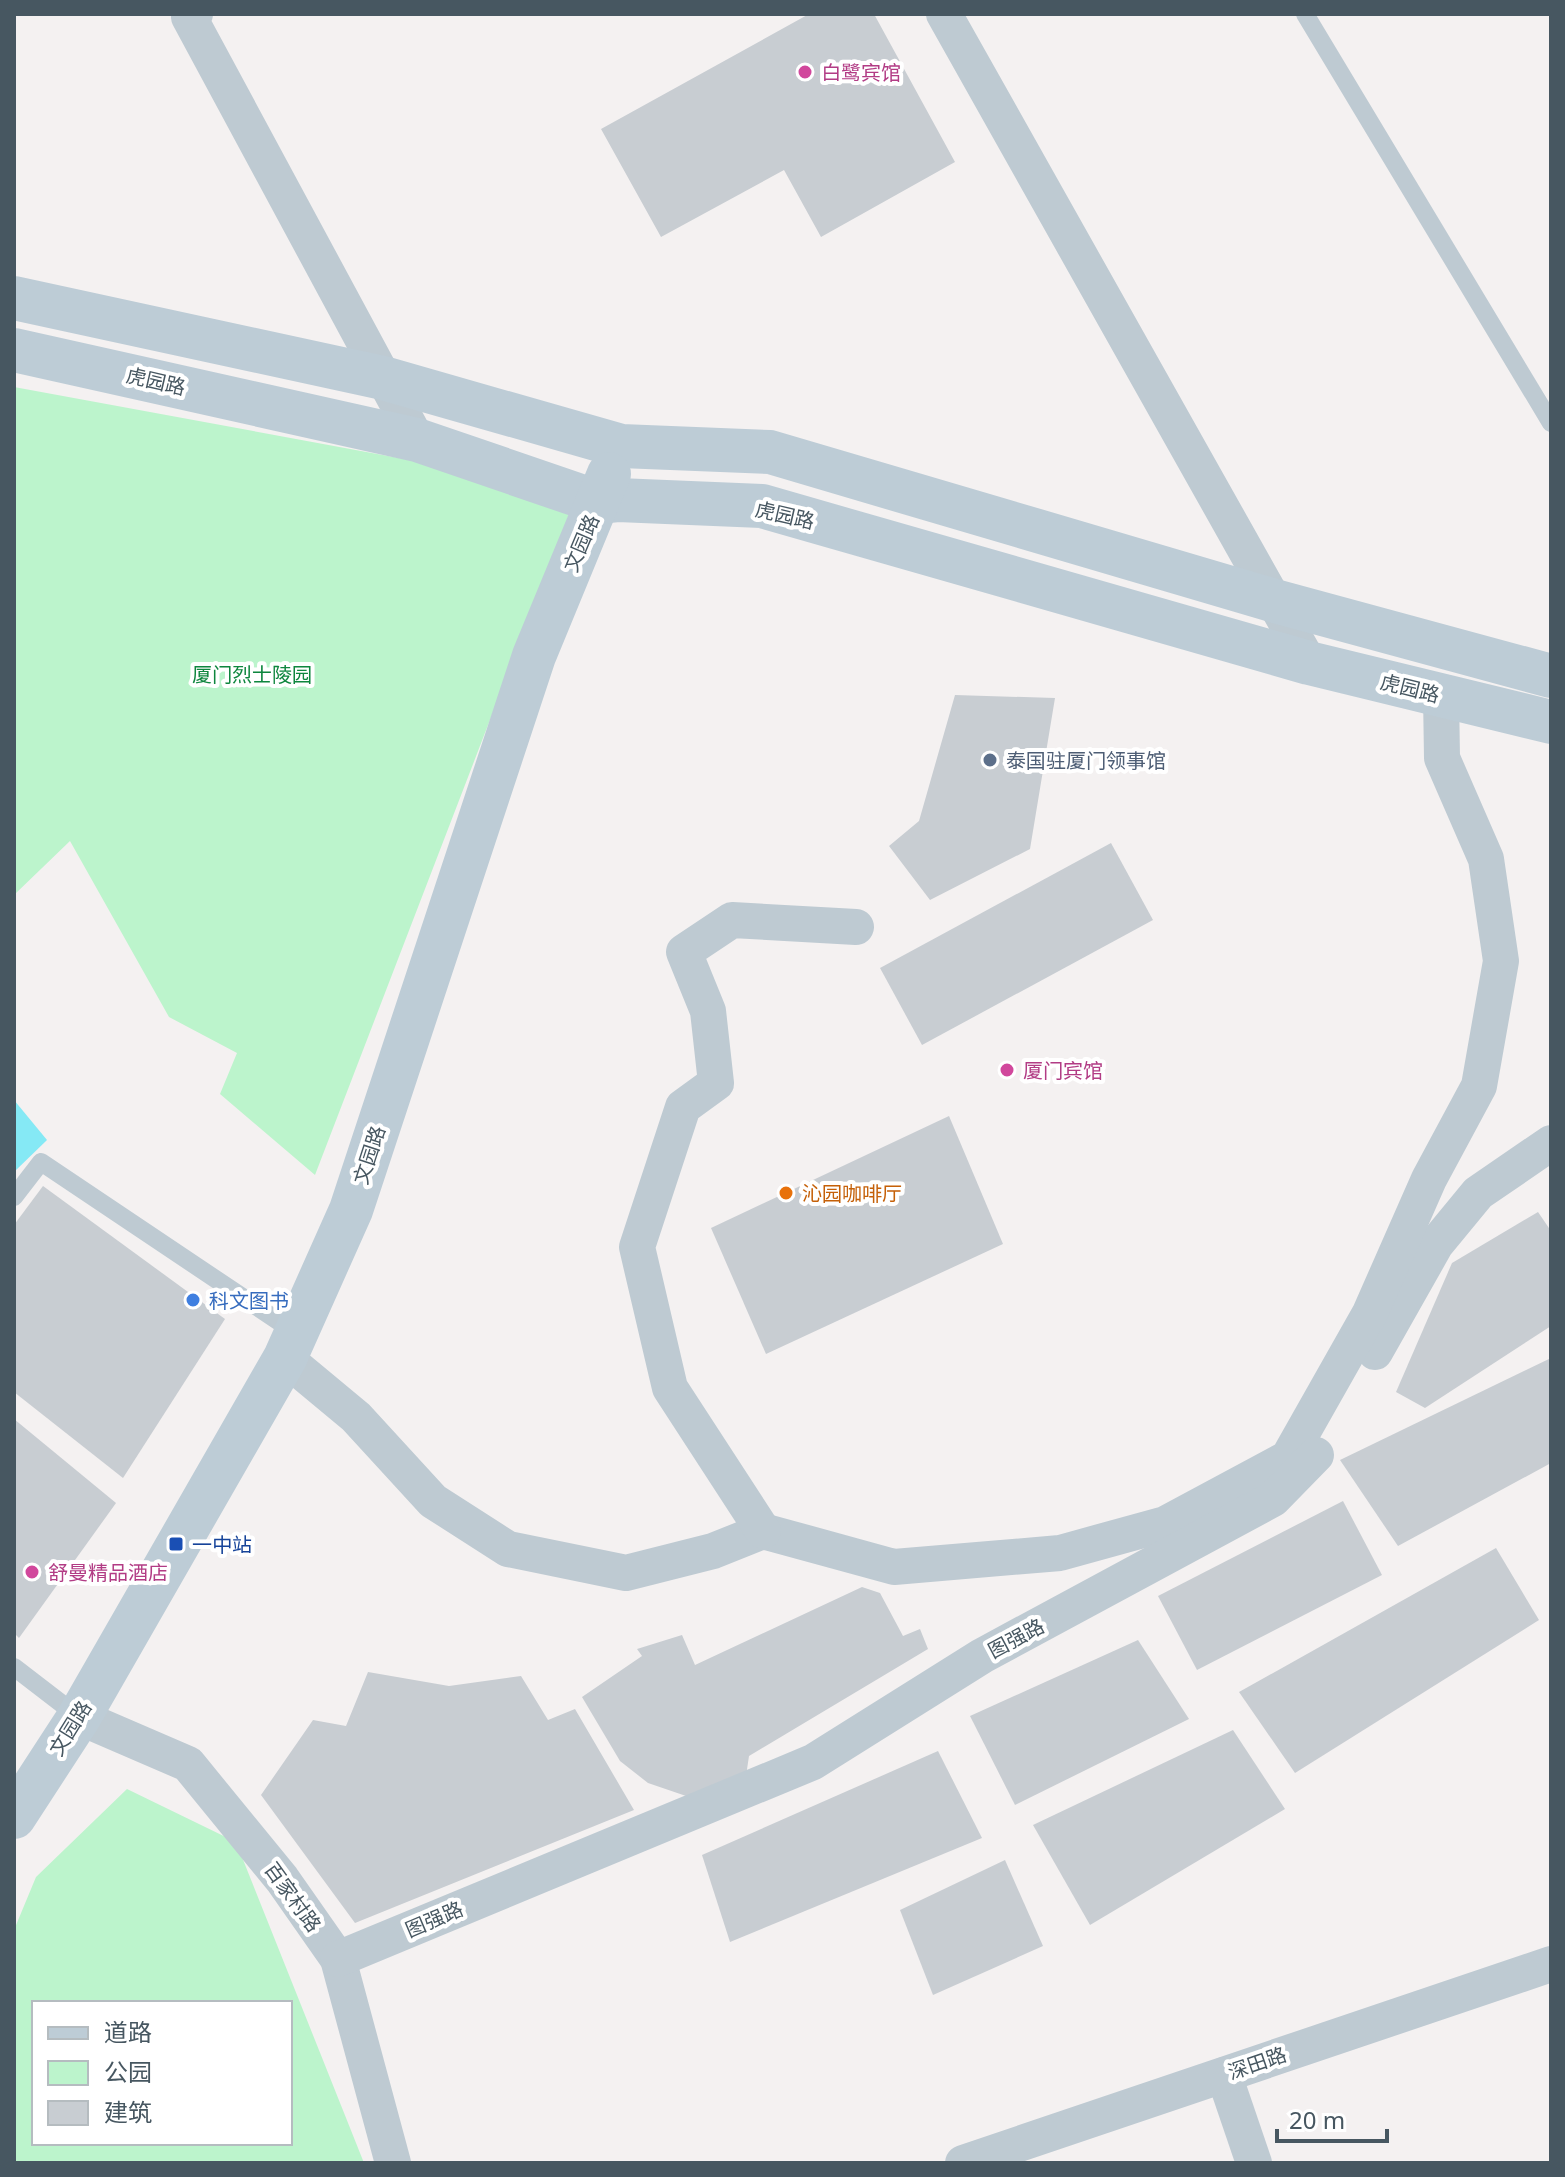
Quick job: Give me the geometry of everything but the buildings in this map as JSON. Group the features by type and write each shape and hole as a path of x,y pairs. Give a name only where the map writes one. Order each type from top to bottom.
{"main road":[{"path":"14,298 383,378 621,446 770,452 1275,601 1551,676"},
{"name":"虎园路","path":"14,350 417,440 598,502 618,500 762,506 1309,663 1551,722"},
{"name":"文园路","path":"15,1817 79,1717 290,1346 351,1210 534,656 621,446"}],"street":[{"path":"944,14 1309,663"},
{"path":"191,15 417,440"},
{"path":"290,1346 433,1501 508,1549 626,1573 713,1551 763,1531 894,1567 1060,1553 1165,1524 1288,1458 1370,1313 1429,1179 1479,1086 1501,961 1486,859 1442,758 1441,695"},
{"path":"763,1531 670,1388 637,1247 683,1107 716,1083 708,1011 684,952 732,920 856,927"},
{"name":"图强路","path":"338,1959 813,1762 982,1656 1273,1499 1321,1450 1436,1244 1478,1193 1551,1143"},
{"name":"百家村路","path":"79,1717 188,1764 282,1879 338,1959 393,2163"},
{"name":"深田路","path":"963,2163 1551,1964"},
{"path":"1224,2075 1254,2163"}],"lane":[{"path":"1305,14 1551,423"},
{"path":"14,1197 41,1162 290,1346"},
{"path":"14,1667 79,1717"}],"green space":[{"name":"厦门烈士陵园","path":"14,387 578,491 315,1175 220,1094 237,1053 169,1017 70,841 14,895"},
{"path":"127,1789 236,1842 364,2163 14,2163 14,1930 36,1877"}],"water":[{"path":"14,1100 47,1140 14,1172"}],"place":[{"name":"白鹭宾馆","path":"805,72"},
{"name":"泰国驻厦门领事馆","path":"990,760"},
{"name":"厦门宾馆","path":"1007,1070"},
{"name":"沁园咖啡厅","path":"786,1193"},
{"name":"科文图书","path":"193,1300"},
{"name":"一中站","path":"176,1544"},
{"name":"舒曼精品酒店","path":"32,1572"}]}
